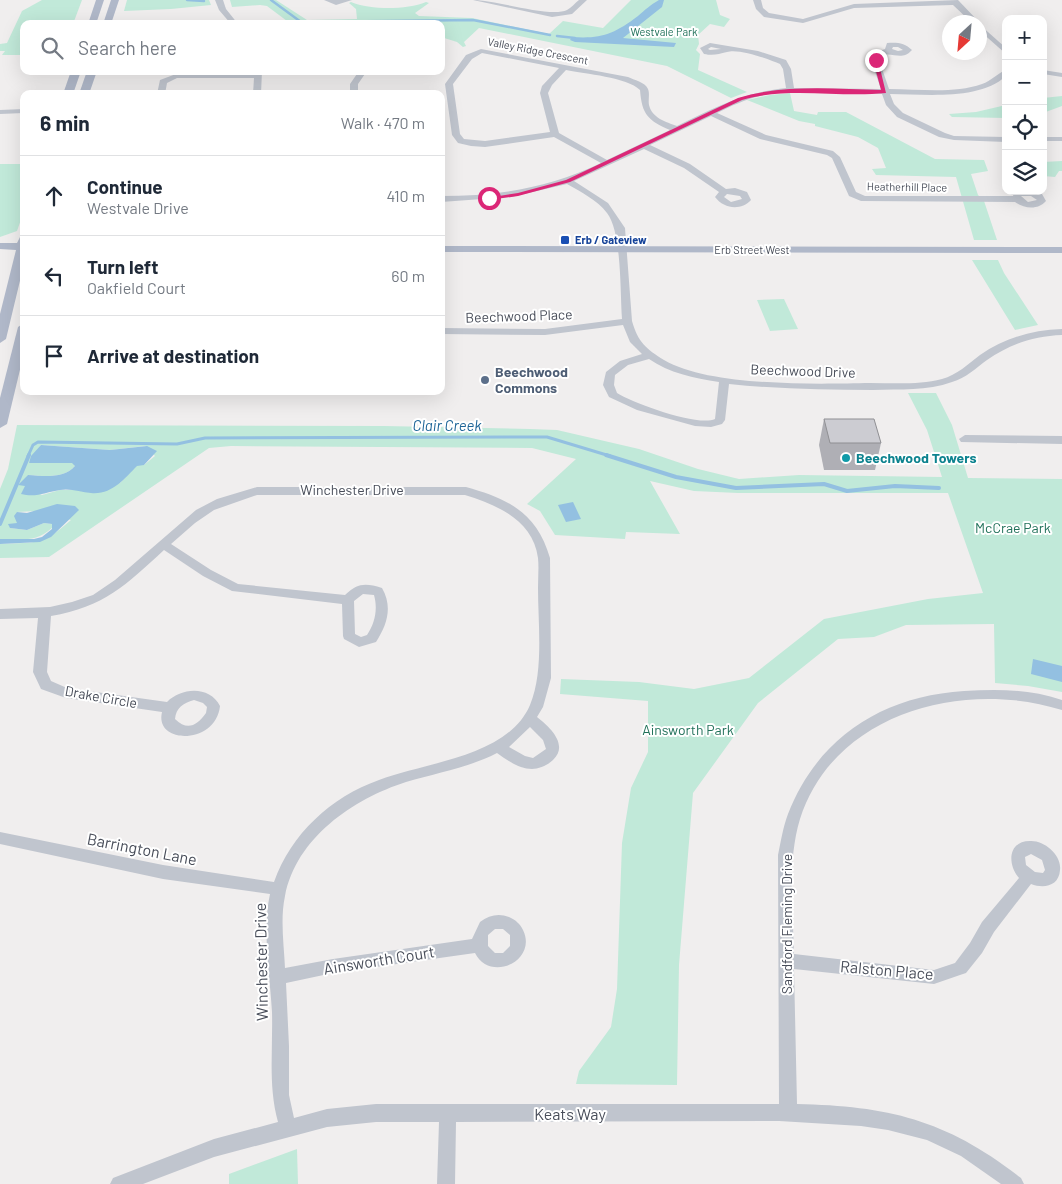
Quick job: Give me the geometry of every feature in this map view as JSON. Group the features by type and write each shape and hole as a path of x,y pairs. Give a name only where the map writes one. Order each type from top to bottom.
{"main road":[{"path":"93,20 100,0"},
{"path":"108,20 115,0"},
{"path":"69,90 75,75"},
{"path":"85,90 91,75"},
{"path":"0,246 20,244"},
{"name":"Erb Street West","path":"445,248 1062,250"},
{"path":"0,339 20,256"},
{"path":"0,424 20,343"}],"street":[{"path":"219,0 223,10 232,20"},
{"path":"328,0 336,3 348,0"},
{"path":"477,0 552,14 569,12 583,0"},
{"path":"757,0 760,9 767,15 803,21 854,6 954,2 968,15"},
{"path":"987,34 1002,48"},
{"path":"725,49 758,53 783,62 790,90"},
{"path":"888,50 876,55 876,60 884,92 890,105 900,115 942,135 973,140 1002,140"},
{"name":"Valley Ridge Crescent","path":"555,134 496,143 474,144 461,142 456,135 448,86 468,57 481,51 625,79 640,85 644,89 648,113 676,129"},
{"path":"564,67 545,88 544,93 555,134 607,163"},
{"path":"1047,73 1062,75"},
{"path":"162,90 163,82 176,76 217,75"},
{"path":"257,90 258,75"},
{"path":"354,90 354,84 360,75"},
{"path":"445,199 489,198 518,194 568,181 740,99 760,93 790,90 950,92 970,90 992,83 1002,75"},
{"path":"0,112 20,111"},
{"name":"Heatherhill Place","path":"710,113 763,137 830,153 836,157 852,194 864,199 1017,199"},
{"path":"1047,140 1062,139"},
{"path":"643,145 687,166 724,192"},
{"name":"Beechwood Drive","path":"568,181 596,197 614,214 620,228 627,321 632,336 640,348 672,368 724,381 764,385 908,386 932,384 950,380 1017,338 1048,332 1062,332"},
{"name":"Beechwood Place","path":"445,331 545,332 627,321"},
{"path":"650,355 624,364 610,374 608,386 614,397 630,404 702,424 716,423 720,420 724,381"},
{"path":"965,439 1062,440"},
{"name":"Winchester Drive","path":"0,614 45,613 98,597 118,584 194,518 211,507 237,496 257,491 466,491 497,500 515,510 534,531 541,542 544,558 544,678 542,694 529,719 519,732 499,748 459,763 382,784 353,800 318,825 295,850 279,888 276,934 281,1052 280,1097 288,1128"},
{"path":"164,544 207,573 236,588 348,600"},
{"name":"Drake Circle","path":"45,613 40,672 46,684 66,692 170,708"},
{"name":"Sandford Fleming Drive","path":"788,1114 788,961 785,855 794,815 811,782 836,751 864,726 899,708 950,697 1005,694 1024,695 1062,705"},
{"path":"499,748 522,761 536,764 546,760 553,751 552,741 547,733 529,719"},
{"name":"Barrington Lane","path":"0,838 163,872 279,888"},
{"name":"Ralston Place","path":"788,961 934,976 960,968 976,948 988,927 1029,876"},
{"name":"Ainsworth Court","path":"278,977 333,966 479,945"},
{"name":"Keats Way","path":"119,1184 214,1148 327,1118 376,1113 788,1114 872,1119 914,1127 982,1158 1015,1184"},
{"path":"446,1184 448,1114"}],"green space":[{"path":"42,0 82,0 74,20 20,20 20,55 2,55 5,51 0,51 0,44 7,43 22,11"},
{"path":"127,0 209,0 211,5 124,11"},
{"name":"Westvale Park","path":"230,0 276,0 307,20 286,20 267,6 232,7"},
{"name":"Westvale Park","path":"631,0 716,0 720,15 730,19 724,27 710,24 698,35 699,44 696,50 700,54 698,70 747,92 731,98 667,66 479,28 464,42 466,46 463,47 457,42 445,38 445,20 307,20 357,19 356,9 349,3 351,2 378,8 399,8 426,2 429,3 415,13 419,16 472,18 549,34 563,21 603,28"},
{"path":"790,93 794,111 817,115 818,112 846,112 935,159 984,160 988,171 971,174 978,195 984,201 997,240 974,240 956,177 876,175 872,169 886,168 878,148 858,137 799,121 747,100"},
{"path":"1062,96 1062,106 1047,112 1047,98"},
{"path":"1002,106 1002,118 952,117 949,114 976,112"},
{"path":"1062,161 1062,171 1059,171 1055,177 1047,176 1047,162"},
{"path":"0,164 20,164 20,222 17,231 0,237"},
{"path":"972,260 998,260 1004,273 1038,325 1015,330"},
{"path":"784,299 798,329 770,331 757,300"},
{"path":"908,393 936,393 952,425 968,478 1062,479 1062,692 995,683 994,624 906,625 874,637 838,639 758,703 693,793 679,965 677,1085 576,1084 579,1071 611,1027 617,989 622,843 631,788 648,752 648,701 560,694 561,679 639,682 694,689 749,678 824,619 928,599 983,593 948,493 738,493 694,491 650,481 680,534 626,532 625,539 555,535 540,511 527,504 576,459 532,448 231,446 209,448 49,557 0,558 0,544 38,541 53,534 71,520 36,511 17,512 18,523 10,528 27,530 44,523 52,524 52,528 34,538 0,539 0,489 8,469 17,425 384,426 557,430 639,449 698,469 739,479 799,475 942,477 927,430","holes":["41,445 110,450 146,446 155,456 144,465 137,465 120,483 76,490 60,490 42,495 25,488 28,475 60,475 75,466 73,463 29,463"]},
{"path":"297,1149 298,1184 229,1184 229,1174"}],"water":[{"path":"659,0 664,0 662,7 623,38 676,43 674,47 575,42 570,40 572,37 600,36 614,31 630,22"},
{"path":"41,445 110,450 147,446 157,451 144,465 137,466 117,485 105,491 91,493 64,490 36,495 21,494 25,486 18,485 28,475 60,475 75,466 72,463 29,463 31,456"},
{"path":"573,502 581,519 566,522 558,505"},
{"path":"57,504 75,506 79,510 51,537 40,542 0,544 0,539 34,539 42,537 52,529 52,524 44,523 27,530 10,528 8,524 17,523 14,516 17,512 27,513"},
{"path":"1033,659 1062,666 1062,682 1031,674"}],"building":[{"path":"824,419 874,419 881,443 830,443"}],"waterway":[{"path":"187,0 204,1"},
{"path":"271,0 298,20"},
{"path":"445,20 473,20 550,35"},
{"path":"557,36 575,38"},
{"name":"Clair Creek","path":"28,456 33,445 38,442 177,444 205,438 547,437 610,456"},
{"name":"Clair Creek","path":"0,524 29,455"},
{"name":"Clair Creek","path":"606,455 676,477 736,488 824,484 847,491 895,486 939,488"}],"place":[{"name":"Erb / Gateview","path":"565,240"},
{"name":"Beechwood Commons","path":"485,380"},
{"name":"Beechwood Towers","path":"846,458"}],"route":[{"path":"489,198 518,194 568,181 740,99 760,93 790,90 884,92 876,60"}],"park label":[{"name":"McCrae Park","path":"1013,528"},
{"name":"Ainsworth Park","path":"688,730"}]}
